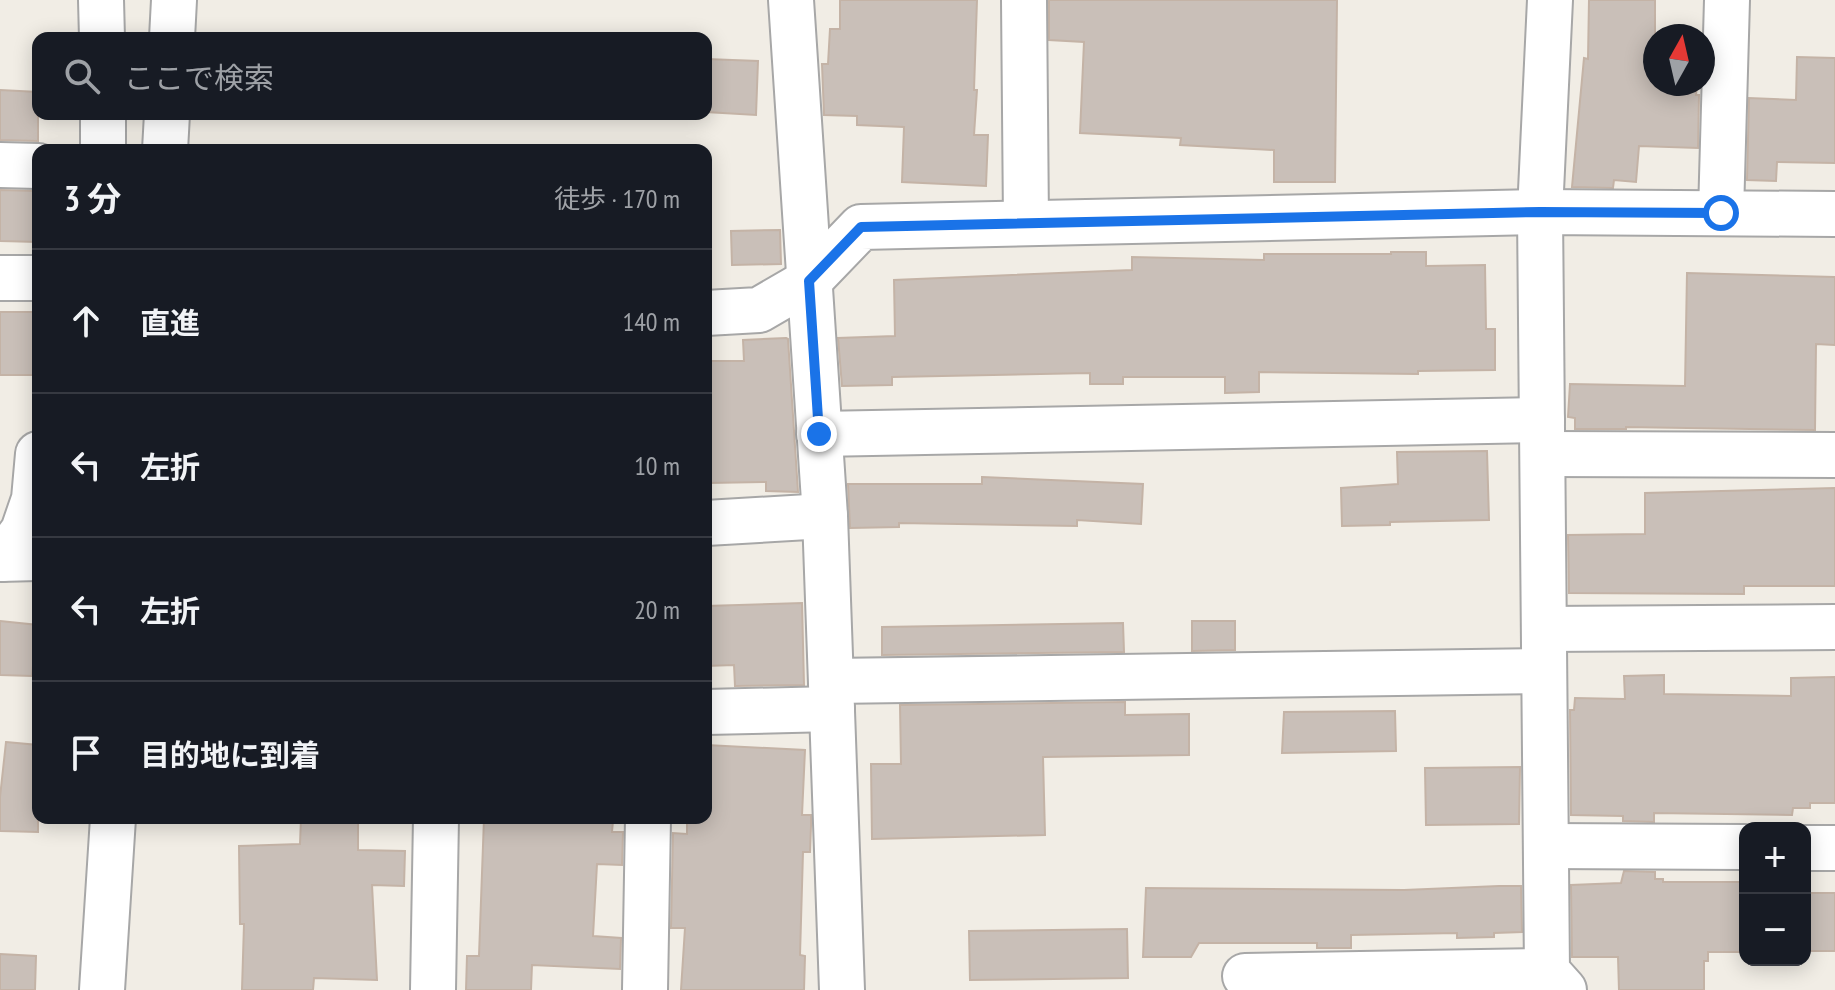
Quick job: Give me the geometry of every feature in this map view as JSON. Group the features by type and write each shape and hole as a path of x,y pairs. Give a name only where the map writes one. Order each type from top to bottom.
{"street":[{"path":"101,0 102,32"},
{"path":"172,32 174,0"},
{"path":"791,0 825,516 842,990"},
{"path":"1024,0 1026,222"},
{"path":"1245,976 1556,981 1546,846 1540,212 1550,0"},
{"path":"1721,213 1727,0"},
{"path":"103,120 103,144"},
{"path":"165,144 167,120"},
{"path":"0,165 32,166"},
{"path":"712,313 759,310 809,281 861,227 1540,212 1835,214"},
{"path":"0,278 32,278"},
{"path":"819,434 1542,437 1835,455"},
{"path":"0,455 32,455"},
{"path":"13,558 32,505"},
{"path":"712,523 825,516"},
{"path":"1544,629 1835,627"},
{"path":"712,711 831,695 1544,671"},
{"path":"102,990 113,824"},
{"path":"433,990 436,824"},
{"path":"645,990 648,824"},
{"path":"1546,846 1739,847"},
{"path":"1811,848 1835,848"}],"building":[{"path":"840,0 977,0 974,135 988,135 986,186 902,182 904,127 857,125 857,116 824,115 822,64 828,64 830,29 840,29"},
{"path":"1049,0 1337,0 1335,182 1274,182 1274,150 1180,145 1181,138 1080,133 1084,42 1049,40"},
{"path":"1589,0 1655,0 1655,24 1643,24 1643,96 1699,96 1698,148 1639,146 1636,182 1614,180 1613,188 1572,187 1584,58 1588,59"},
{"path":"1797,57 1835,58 1835,163 1777,162 1776,181 1747,180 1749,98 1796,100"},
{"path":"712,59 758,61 756,115 712,112"},
{"path":"0,90 32,92 32,120 38,120 38,141 0,140"},
{"path":"0,190 32,191 32,242 0,241"},
{"path":"780,230 781,264 732,265 731,231"},
{"path":"1426,252 1426,266 1485,265 1486,329 1495,329 1495,370 1418,371 1418,374 1259,372 1259,392 1225,393 1225,377 1123,377 1123,384 1090,384 1090,373 892,377 892,385 842,386 838,338 895,336 894,280 1132,270 1132,257 1264,260 1264,254"},
{"path":"1687,273 1835,277 1835,345 1816,344 1815,430 1575,429 1575,418 1568,417 1570,384 1685,386"},
{"path":"0,312 32,312 32,375 0,375"},
{"path":"788,339 798,492 766,491 766,482 712,483 712,361 744,361 743,340"},
{"path":"1487,451 1489,520 1342,526 1341,488 1398,484 1397,452"},
{"path":"982,477 1143,484 1141,524 1077,520 1077,526 899,523 899,527 850,528 848,484 982,484"},
{"path":"1835,488 1835,586 1744,586 1744,594 1569,593 1568,535 1645,534 1645,493"},
{"path":"802,603 804,685 735,686 734,665 712,666 712,606"},
{"path":"0,621 32,624 32,676 0,675"},
{"path":"1192,621 1235,621 1235,650 1192,651"},
{"path":"1123,623 1124,652 882,655 882,627"},
{"path":"1664,675 1664,694 1791,696 1791,678 1835,677 1835,803 1810,803 1810,808 1793,808 1792,815 1654,813 1654,822 1623,821 1623,816 1571,815 1570,710 1574,710 1575,698 1625,699 1624,676"},
{"path":"1125,702 1125,715 1189,714 1189,755 1043,757 1045,835 872,839 871,764 901,764 900,705"},
{"path":"1395,711 1396,751 1282,753 1284,712"},
{"path":"6,742 32,744 32,824 38,824 38,832 0,831"},
{"path":"712,745 805,750 802,815 811,815 811,826 810,852 803,852 800,955 805,956 804,990 681,990 685,928 671,928 673,833 687,834 687,824 712,824"},
{"path":"1520,767 1519,824 1426,825 1425,768"},
{"path":"301,824 358,824 358,850 405,851 404,886 372,885 377,980 314,978 313,990 242,990 244,924 240,924 239,846 300,844"},
{"path":"484,824 613,824 612,832 623,832 622,865 597,864 593,936 621,938 620,969 532,965 531,990 466,990 467,956 479,956"},
{"path":"1624,871 1655,872 1655,879 1663,879 1663,882 1739,882 1739,952 1708,952 1708,961 1704,961 1704,990 1619,990 1618,957 1572,957 1571,885 1621,883"},
{"path":"1521,886 1522,932 1494,933 1494,937 1457,938 1457,933 1351,935 1351,948 1317,948 1317,943 1199,943 1191,957 1143,957 1146,888 1404,890"},
{"path":"1811,893 1835,893 1835,951 1811,951"},
{"path":"1127,929 1128,978 970,980 969,931"},
{"path":"0,954 36,956 35,990 0,990"}],"route":[{"path":"819,434 809,281 861,227 1540,212 1721,213"}]}
